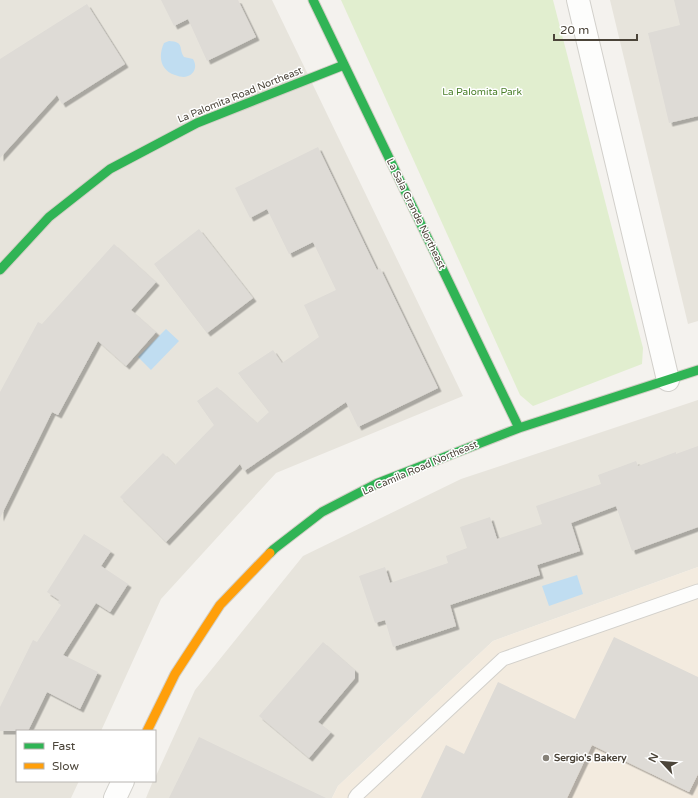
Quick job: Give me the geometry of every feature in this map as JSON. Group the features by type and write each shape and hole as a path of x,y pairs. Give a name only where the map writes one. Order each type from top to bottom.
{"street":[{"name":"La Sala Grande Northeast","path":"313,0 519,428"},
{"path":"578,0 668,380"},
{"name":"La Palomita Road Northeast","path":"0,270 49,217 110,169 197,123 344,65"},
{"name":"La Camila Road Northeast","path":"147,730 175,674 220,605 274,549 322,512 378,483 519,428 698,370"},
{"path":"115,798 123,782"}],"lane":[{"path":"355,798 503,659 698,591"}],"shaded area":[{"path":"0,0 272,0 463,396 276,473 161,599 101,730 16,730 16,782 79,782 71,798 0,798"},
{"path":"610,0 698,0 698,321 688,324"},
{"path":"698,400 698,567 493,641 338,786 332,798 146,798 153,782 156,782 156,776 195,690 303,556 461,479"},
{"path":"698,567 698,798 332,798 338,786 493,641"}],"green space":[{"name":"La Palomita Park","path":"341,0 553,0 643,348 642,364 533,406 520,395"}],"water":[{"path":"169,41 179,44 184,57 193,59 195,68 193,73 181,77 170,73 163,66 161,58 162,48 164,43"},
{"path":"166,329 179,341 151,370 138,357"},
{"path":"577,575 583,594 549,606 542,586"}],"building":[{"path":"161,0 238,0 256,37 207,61 188,19 174,26"},
{"path":"674,0 698,0 698,116 669,123 648,33 680,25"},
{"path":"87,4 125,64 62,104 57,95 0,158 0,59"},
{"path":"318,147 377,270 380,268 438,388 358,427 346,402 244,471 240,464 166,542 120,497 163,453 175,465 214,425 197,401 217,387 257,423 269,412 238,373 273,350 282,363 319,337 304,305 336,290 313,242 289,254 267,209 250,218 235,188"},
{"path":"199,229 253,298 207,333 154,264"},
{"path":"114,244 156,282 131,310 156,332 126,366 98,341 58,415 52,412 0,518 0,392 38,322 42,324"},
{"path":"698,446 698,527 632,551 616,506 571,523 580,551 537,565 540,575 450,605 456,626 393,647 385,620 375,623 359,576 385,567 390,583 448,563 446,556 467,548 460,527 490,517 497,539 542,524 536,506 601,484 598,475 636,461 638,466 676,452 676,454"},
{"path":"84,534 111,551 101,566 128,584 110,612 96,603 63,655 98,672 80,709 47,692 28,730 0,731 0,707 33,640 37,642 61,605 58,603 59,600 47,592"},
{"path":"614,637 698,677 698,774 689,792 592,745 567,798 421,798 446,745 464,754 498,682 575,719"},
{"path":"323,642 355,670 355,678 318,722 331,732 309,758 259,716"},
{"path":"199,737 278,775 326,798 169,798"}],"traffic: fast":[{"path":"313,0 519,428"},
{"path":"0,270 49,217 110,169 197,123 344,65"},
{"path":"270,553 322,512 378,483 519,428 698,370"}],"traffic: slow":[{"path":"147,730 175,674 220,605 270,553"}],"place":[{"name":"Sergio's Bakery","path":"546,758"}]}
